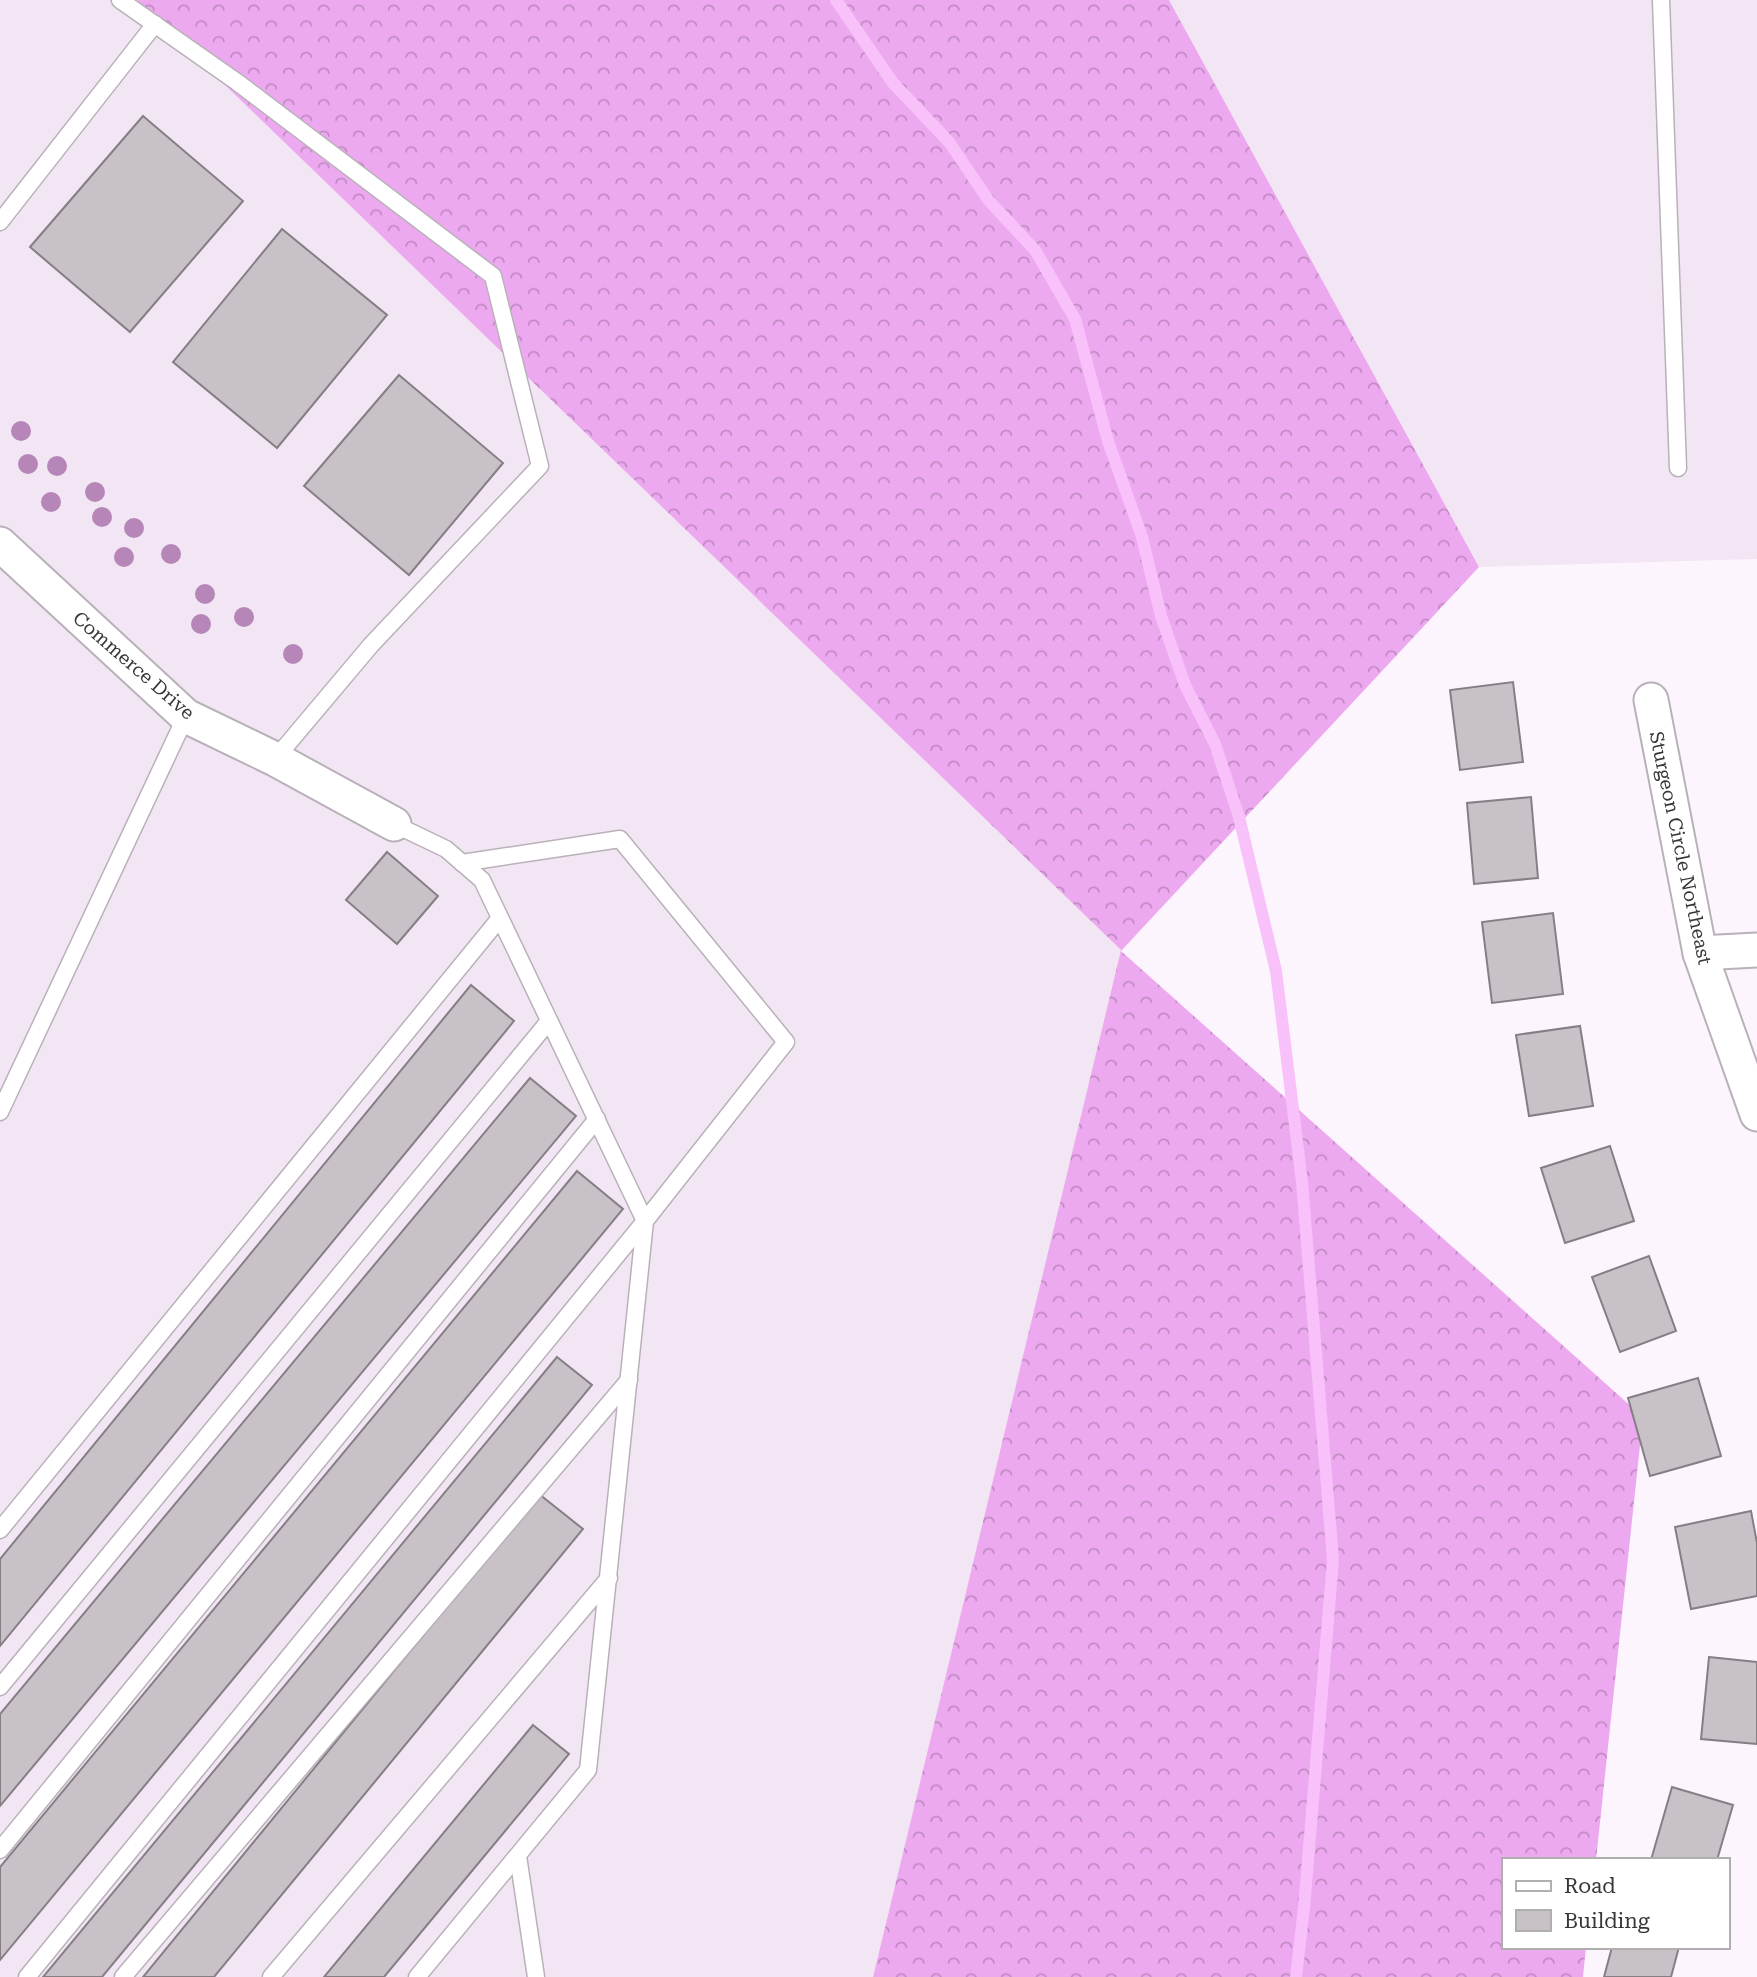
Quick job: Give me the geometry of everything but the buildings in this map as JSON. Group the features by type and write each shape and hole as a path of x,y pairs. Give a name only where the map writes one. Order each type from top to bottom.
{"street":[{"name":"Commerce Drive","path":"0,544 186,716 275,759 394,824"},
{"name":"Sturgeon Circle Northeast","path":"1651,700 1700,953 1757,1114"},
{"path":"1700,953 1757,950"}],"lane":[{"path":"120,0 237,82 493,276 540,466 371,645 275,759"},
{"path":"1661,0 1678,468"},
{"path":"0,222 155,24"},
{"path":"0,1112 186,716"},
{"path":"394,824 446,849 482,880 645,1221 588,1770 417,1977"},
{"path":"27,1977 645,1221 786,1042 620,839 462,863"},
{"path":"0,1530 500,918"},
{"path":"0,1687 549,1021"},
{"path":"0,1850 597,1119"},
{"path":"123,1977 629,1380"},
{"path":"271,1977 609,1577"},
{"path":"518,1856 536,1977"}],"shaded area":[{"path":"0,0 137,0 1121,950 873,1977 0,1977"},
{"path":"1169,0 1757,0 1757,559 1479,567"}],"green space":[{"path":"137,0 1169,0 1479,567 1121,951 1643,1417 1596,1858 1502,1858 1502,1949 1586,1949 1583,1977 873,1977 1121,950"}],"waterway":[{"path":"836,0 893,83 949,142 989,201 1035,250 1075,319 1108,441 1142,537 1161,616 1185,685 1215,744 1239,817 1276,971 1302,1182 1333,1560 1296,1977"}]}
